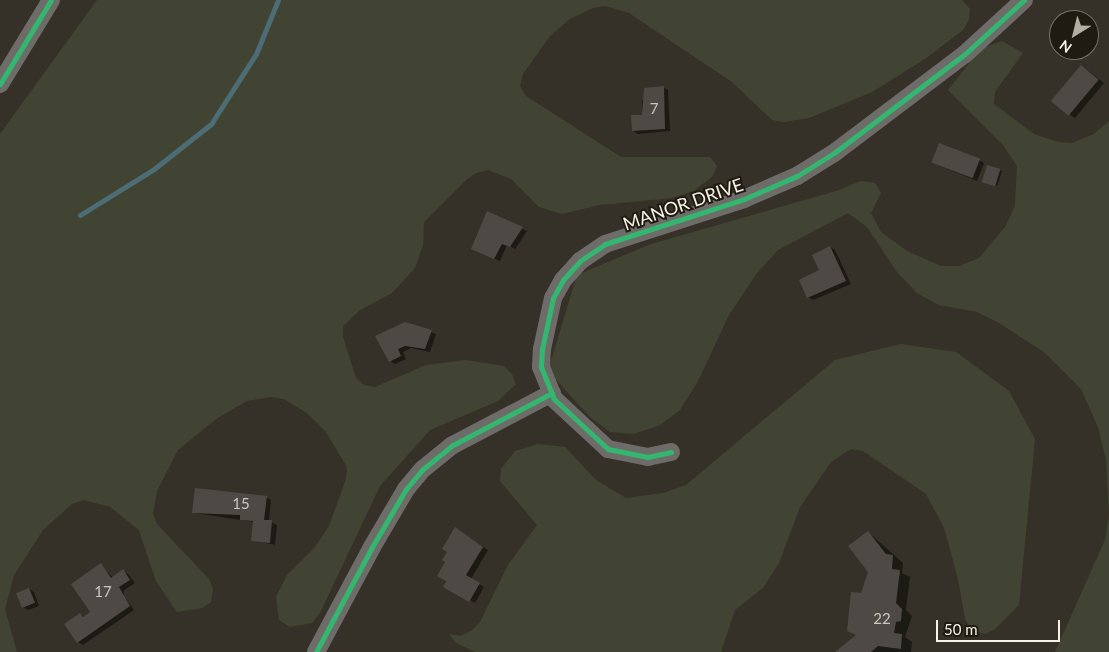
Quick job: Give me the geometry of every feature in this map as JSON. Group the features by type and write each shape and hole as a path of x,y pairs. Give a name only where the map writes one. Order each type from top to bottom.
{"street":[{"path":"0,84 51,0"},
{"name":"MANOR DRIVE","path":"671,452 648,457 608,449 581,426 552,393 541,367 543,336 553,298 580,261 605,244 744,199 797,176 834,153 965,54 1024,0"},
{"path":"316,652 372,546 406,489 423,469 452,446 552,393"}],"green space":[{"path":"97,0 962,0 970,9 969,20 963,30 925,59 872,92 809,118 784,122 772,120 732,82 629,13 605,6 593,8 570,19 550,36 523,74 520,86 526,96 621,157 710,157 717,166 713,176 695,190 673,198 599,205 562,214 539,207 511,179 488,170 476,173 466,180 424,222 423,245 415,268 392,293 360,310 343,326 343,337 356,378 364,385 375,387 426,365 466,360 504,366 512,374 516,384 498,401 430,430 380,486 320,613 312,623 290,627 279,620 276,597 287,575 315,547 329,526 346,479 347,467 326,432 307,413 284,399 271,397 247,401 216,419 178,450 157,491 153,514 157,524 209,579 213,589 211,602 202,608 177,612 156,581 139,530 110,507 84,500 72,504 43,530 14,575 5,609 17,652 0,652 0,134"},
{"path":"1002,41 1023,53 995,92 994,104 1034,134 1058,142 1072,143 1094,134 1109,121 1109,515 1106,460 1098,427 1081,389 1044,352 999,323 977,312 939,305 917,293 897,272 867,227 848,213 778,250 757,273 729,315 698,381 680,410 660,425 634,434 610,432 590,417 548,371 577,275 651,244 836,191 861,181 875,183 881,193 871,213 881,232 907,251 941,266 959,266 979,258 1005,227 1015,206 1017,166 1003,145 948,90 980,49"},
{"path":"901,344 956,352 1009,391 1035,439 1019,605 995,629 985,634 972,630 965,619 958,579 944,528 926,494 863,451 851,449 831,462 800,507 779,563 763,588 735,610 721,652 475,652 456,643 449,634 460,636 471,631 480,622 508,565 537,525 500,481 501,469 515,451 538,444 565,447 596,480 626,498 663,493 686,485 835,360"},
{"path":"1109,515 1109,652 1055,652 1105,540"}],"building":[{"path":"1081,65 1099,80 1068,116 1051,101"},
{"path":"664,86 665,129 632,131 631,115 642,115 644,88"},
{"path":"939,143 980,159 973,178 931,163"},
{"path":"987,165 1000,169 995,186 982,182"},
{"path":"487,211 523,227 510,247 502,244 494,259 471,249"},
{"path":"830,246 846,281 807,298 799,280 819,270 812,255"},
{"path":"405,322 432,330 425,349 405,346 398,349 401,356 389,362 375,336"},
{"path":"195,488 267,496 264,520 272,520 270,543 251,541 253,521 240,520 240,515 192,513"},
{"path":"455,527 483,547 466,575 480,583 469,602 443,587 446,581 437,576 445,562 442,560 447,552 442,549"},
{"path":"868,531 886,554 893,555 892,569 900,570 896,603 902,609 901,621 896,622 894,633 902,634 901,649 878,646 871,652 835,652 856,635 847,631 851,592 861,593 868,572 848,546"},
{"path":"101,563 111,578 123,569 130,580 119,587 130,606 77,643 64,624 80,613 83,617 90,612 71,584"},
{"path":"29,588 35,603 22,608 16,593"}],"waterway":[{"path":"80,215 154,169 211,124 256,54 278,0"}],"cycle path":[{"path":"0,84 51,0"},
{"path":"671,452 648,457 608,449 554,399 541,367 542,349 553,298 563,280 580,261 605,244 744,199 797,176 834,153 965,54 1024,0"},
{"path":"316,652 372,547 406,489 423,469 451,446 552,393"}]}
